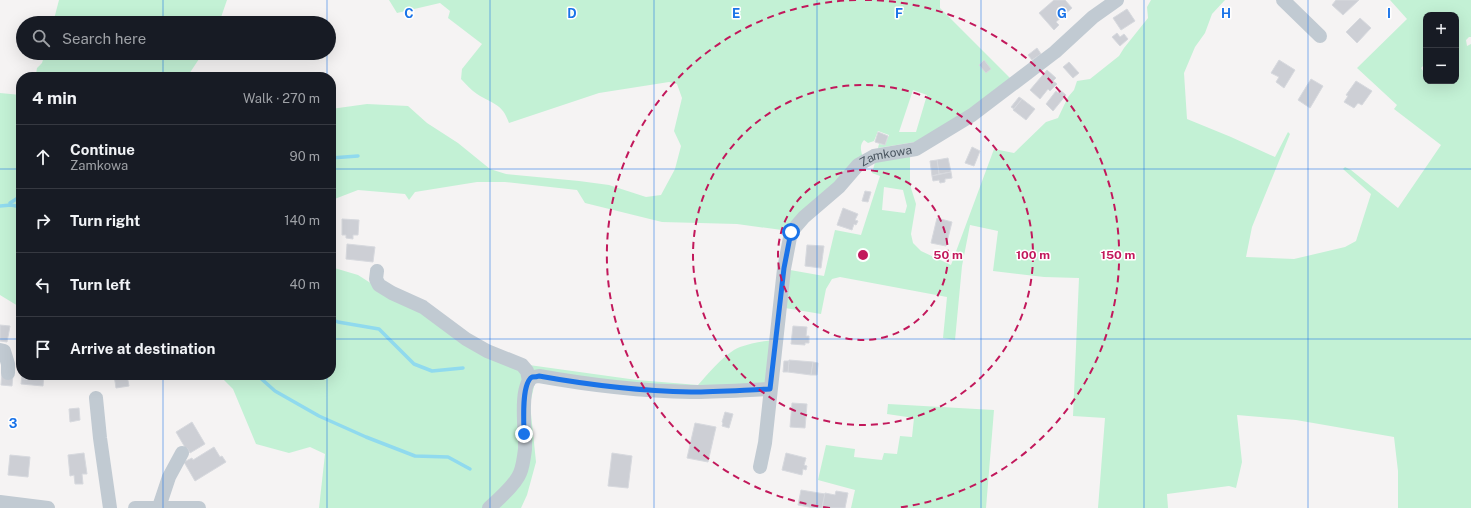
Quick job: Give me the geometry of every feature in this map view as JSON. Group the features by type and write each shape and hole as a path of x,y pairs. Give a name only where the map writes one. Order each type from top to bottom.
{"street":[{"name":"Zamkowa","path":"760,467 765,443 784,268 791,232 804,217 839,188 858,165 874,156 916,149 972,115 1055,52 1093,17 1117,0"},
{"path":"1283,0 1320,36"},
{"path":"377,271 376,279 379,285 392,293 423,307 487,351 522,365 527,371 529,381"},
{"path":"2,351 8,364 8,373"},
{"path":"489,508 519,476 523,465 525,448 524,406 526,390 529,381 533,377 539,376 580,384 685,392 770,389"},
{"path":"96,398 110,508"},
{"path":"158,507 170,477 182,453"},
{"path":"0,502 48,508"},
{"path":"135,508 199,508"}],"green space":[{"path":"59,0 227,0 221,16 55,16"},
{"path":"389,0 940,0 940,8 1014,82 921,141 878,148 879,144 885,145 889,135 878,131 874,141 868,143 864,140 861,146 863,158 789,231 737,224 662,222 585,203 577,190 505,182 477,182 415,192 409,200 405,194 358,190 336,198 336,108 367,104 408,106 427,123 458,143 490,169 506,174 609,185 646,197 661,195 675,169 681,146 674,131 682,98 677,84 669,82 599,93 509,123 506,116 497,105 483,98 461,79 462,69 482,44 448,18 450,11 440,3 397,13","holes":["913,90 927,95 916,132 899,132"]},
{"path":"1151,0 1225,0 1212,14 1205,33 1195,47 1184,73 1187,119 1275,157 1288,132 1290,134 1252,227 1246,257 1294,259 1345,247 1356,241 1371,194 1343,169 1345,167 1351,170 1398,208 1441,145 1394,109 1397,105 1357,68 1407,19 1390,0 1471,0 1471,37 1466,40 1467,46 1471,44 1471,508 1398,508 1398,471 1394,437 1296,420 1237,415 1242,462 1236,488 1229,486 1167,494 1168,508 1098,508 1105,418 1073,416 1079,278 1044,277 993,271 998,231 970,225 962,266 955,340 943,338 947,297 840,277 832,279 826,289 821,314 785,308 790,270 824,276 835,230 861,235 880,176 872,173 876,159 910,153 910,180 916,204 911,234 913,243 921,251 951,265 994,149 1014,153 1046,122 1058,118 1068,97 1074,90 1077,81 1090,79 1119,56 1148,18 1147,7","holes":["884,187 903,190 907,206 905,213 882,210"]},
{"path":"43,60 198,60 190,72 36,72 37,68"},
{"path":"0,93 16,95 16,305 0,295"},
{"path":"336,268 358,275 383,291 523,369 517,473 485,508 319,508 325,454 310,447 289,453 256,444 233,389 224,380 336,380"},
{"path":"774,340 765,385 696,389 533,373 529,365 637,380 698,385 734,350 753,343"},
{"path":"535,382 530,404 536,462 527,495 521,508 499,508 512,489 527,405"},
{"path":"888,404 994,410 986,508 851,508 855,490 818,480 826,445 855,449 854,457 882,460 884,453 897,454 900,436 912,437 914,418 887,414"}],"building":[{"path":"1054,0 1065,0 1072,8 1056,22 1059,25 1054,30 1039,13"},
{"path":"1336,0 1359,0 1343,15 1332,5"},
{"path":"1127,9 1135,21 1121,30 1113,18"},
{"path":"1360,18 1371,28 1357,43 1346,32"},
{"path":"1117,33 1120,37 1124,34 1128,39 1120,46 1112,37"},
{"path":"1037,48 1041,54 1032,60 1028,55"},
{"path":"984,60 991,69 986,73 979,65"},
{"path":"1279,60 1295,70 1284,88 1276,82 1279,77 1271,73"},
{"path":"1069,62 1079,73 1073,78 1063,67"},
{"path":"1047,70 1056,78 1053,81 1057,84 1050,91 1048,89 1040,99 1030,90"},
{"path":"1311,79 1323,86 1310,108 1298,100"},
{"path":"1356,81 1372,91 1362,105 1358,103 1354,108 1344,102 1348,96 1346,95"},
{"path":"1060,90 1066,95 1053,111 1046,104 1056,91 1058,93"},
{"path":"1019,97 1022,99 1014,109 1011,107"},
{"path":"1022,99 1035,109 1026,120 1013,110"},
{"path":"878,132 888,136 885,145 875,142"},
{"path":"972,147 980,151 974,166 965,163"},
{"path":"948,158 951,172 939,174 937,160"},
{"path":"937,160 939,174 932,176 930,161"},
{"path":"951,172 952,178 945,179 945,182 940,183 939,180 933,181 932,176"},
{"path":"865,191 871,192 868,202 862,201"},
{"path":"843,208 858,214 855,220 858,221 856,225 854,224 852,230 837,225"},
{"path":"937,218 952,222 946,246 931,243"},
{"path":"342,219 359,220 358,235 353,235 353,239 346,238 346,235 342,235"},
{"path":"347,244 375,247 373,262 346,259"},
{"path":"807,245 824,246 821,268 805,266"},
{"path":"0,325 10,326 7,342 0,341"},
{"path":"793,326 807,327 806,336 809,336 809,343 805,343 805,345 791,344"},
{"path":"789,360 813,362 811,375 788,372"},
{"path":"784,361 789,361 788,372 783,372"},
{"path":"813,362 818,363 817,375 811,375"},
{"path":"2,373 13,374 12,386 1,385"},
{"path":"21,380 44,380 43,386 21,384"},
{"path":"115,380 128,380 129,386 116,388"},
{"path":"792,403 807,404 805,428 790,427"},
{"path":"79,408 80,420 70,422 69,409"},
{"path":"725,412 733,414 729,428 722,426"},
{"path":"192,422 205,444 190,453 176,432"},
{"path":"695,423 716,427 708,462 687,458"},
{"path":"214,447 220,457 222,456 226,462 195,481 184,462 192,458 193,460"},
{"path":"84,453 87,474 82,474 83,484 75,484 74,475 70,476 68,455"},
{"path":"612,453 632,456 628,488 608,486"},
{"path":"786,453 806,458 804,465 807,466 806,470 803,469 802,475 782,470"},
{"path":"10,455 30,457 28,477 8,475"},
{"path":"801,490 825,494 822,508 798,505"},
{"path":"836,491 848,493 845,508 822,508 825,493 835,495"}],"waterway":[{"path":"336,158 358,156"},
{"path":"10,203 16,199"},
{"path":"0,206 16,206"},
{"path":"336,321 379,329 414,364 432,371 463,368"},
{"path":"263,380 275,391 319,416 366,437 415,456 448,457 470,469"}],"route":[{"path":"524,434 524,406 526,390 529,381 533,377 539,376 580,384 665,391 691,392 770,389 784,268 791,232"}]}
